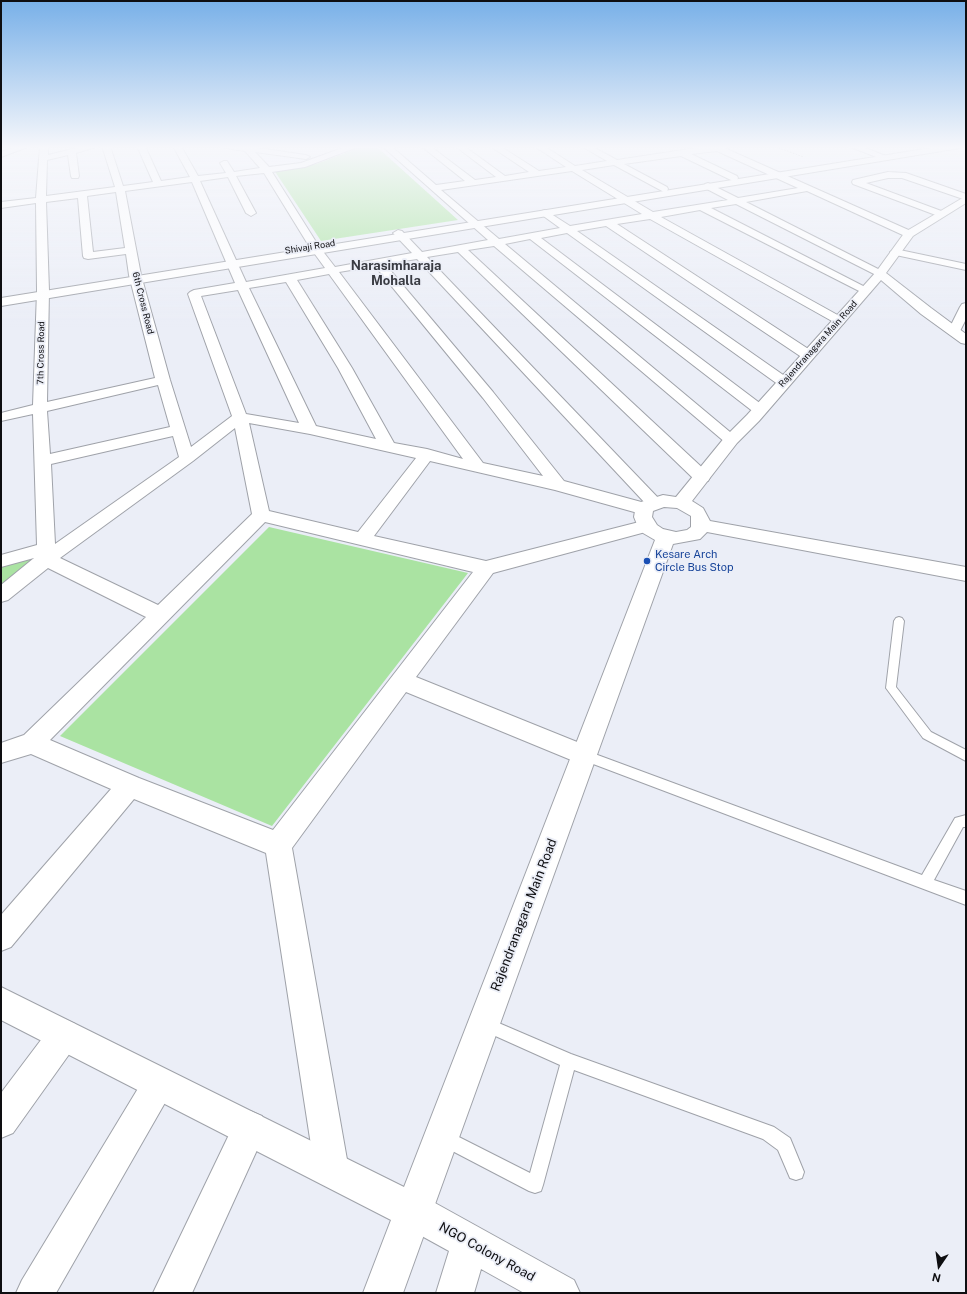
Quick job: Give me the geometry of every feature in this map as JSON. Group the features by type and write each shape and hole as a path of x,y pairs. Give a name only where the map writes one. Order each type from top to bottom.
{"street":[{"name":"7th Cross Road","path":"40,206 42,293 40,409 46,554"},
{"path":"83,206 88,256 131,250"},
{"name":"6th Cross Road","path":"123,206 136,277 163,380 187,458"},
{"path":"207,206 231,262 310,428"},
{"path":"248,206 251,213"},
{"path":"289,206 315,248 478,468"},
{"path":"456,206 496,242 731,440"},
{"path":"1,302 42,293 136,277 569,206"},
{"path":"473,222 545,213 579,206"},
{"path":"635,206 839,321"},
{"path":"261,515 240,417 194,294 706,206"},
{"path":"748,206 880,274 926,311 966,340"},
{"path":"846,206 909,234"},
{"path":"921,206 941,214"},
{"name":"Rajendranagara Main Road","path":"681,503 731,440 760,410 880,274 909,234 953,206"},
{"path":"702,207 865,291"},
{"path":"545,213 784,382"},
{"path":"608,223 808,355"},
{"path":"261,515 486,568 653,519 667,501 681,503 697,512 701,518 699,530 693,535 676,538 653,519 400,235"},
{"path":"532,236 760,410"},
{"path":"461,249 702,477"},
{"path":"895,252 966,267"},
{"path":"378,263 488,395 558,485"},
{"path":"290,278 345,368 387,445"},
{"path":"1,297 42,293"},
{"path":"855,302 878,297"},
{"path":"892,298 906,302 926,311"},
{"path":"954,331 966,307"},
{"path":"1,417 163,380"},
{"path":"1,594 46,554 187,458 240,417 310,428 427,454 478,468 558,485 653,519"},
{"path":"43,461 178,430"},
{"path":"362,539 427,454"},
{"path":"1,753 32,743 261,515"},
{"name":"Rajendranagara Main Road","path":"383,1293 584,755 653,519"},
{"path":"701,525 966,574"},
{"path":"1,561 46,554 161,615"},
{"path":"332,1171 278,845 486,568"},
{"path":"402,680 584,755"},
{"path":"32,743 130,786 278,845"},
{"path":"1,937 130,786"},
{"path":"1,1003 414,1211"},
{"path":"1,1121 64,1035"},
{"path":"35,1293 159,1083"},
{"path":"172,1293 250,1128"},
{"name":"NGO Colony Road","path":"414,1211 561,1293"},
{"path":"455,1293 470,1243"}],"lane":[{"path":"899,621 891,688 927,735 966,756"},
{"path":"584,755 966,898"},
{"path":"925,883 960,822 966,821"},
{"path":"484,1024 569,1061 768,1133 784,1144 796,1172"},
{"path":"441,1136 535,1185 569,1061"}],"green space":[{"path":"298,206 443,206 458,220 321,241"},
{"path":"269,527 468,573 272,826 60,736"},
{"path":"40,556 1,586 1,566"}],"place":[{"name":"Kesare Arch Circle Bus Stop","path":"647,561"}],"district":[{"name":"Narasimharaja Mohalla","path":"396,274"}]}
